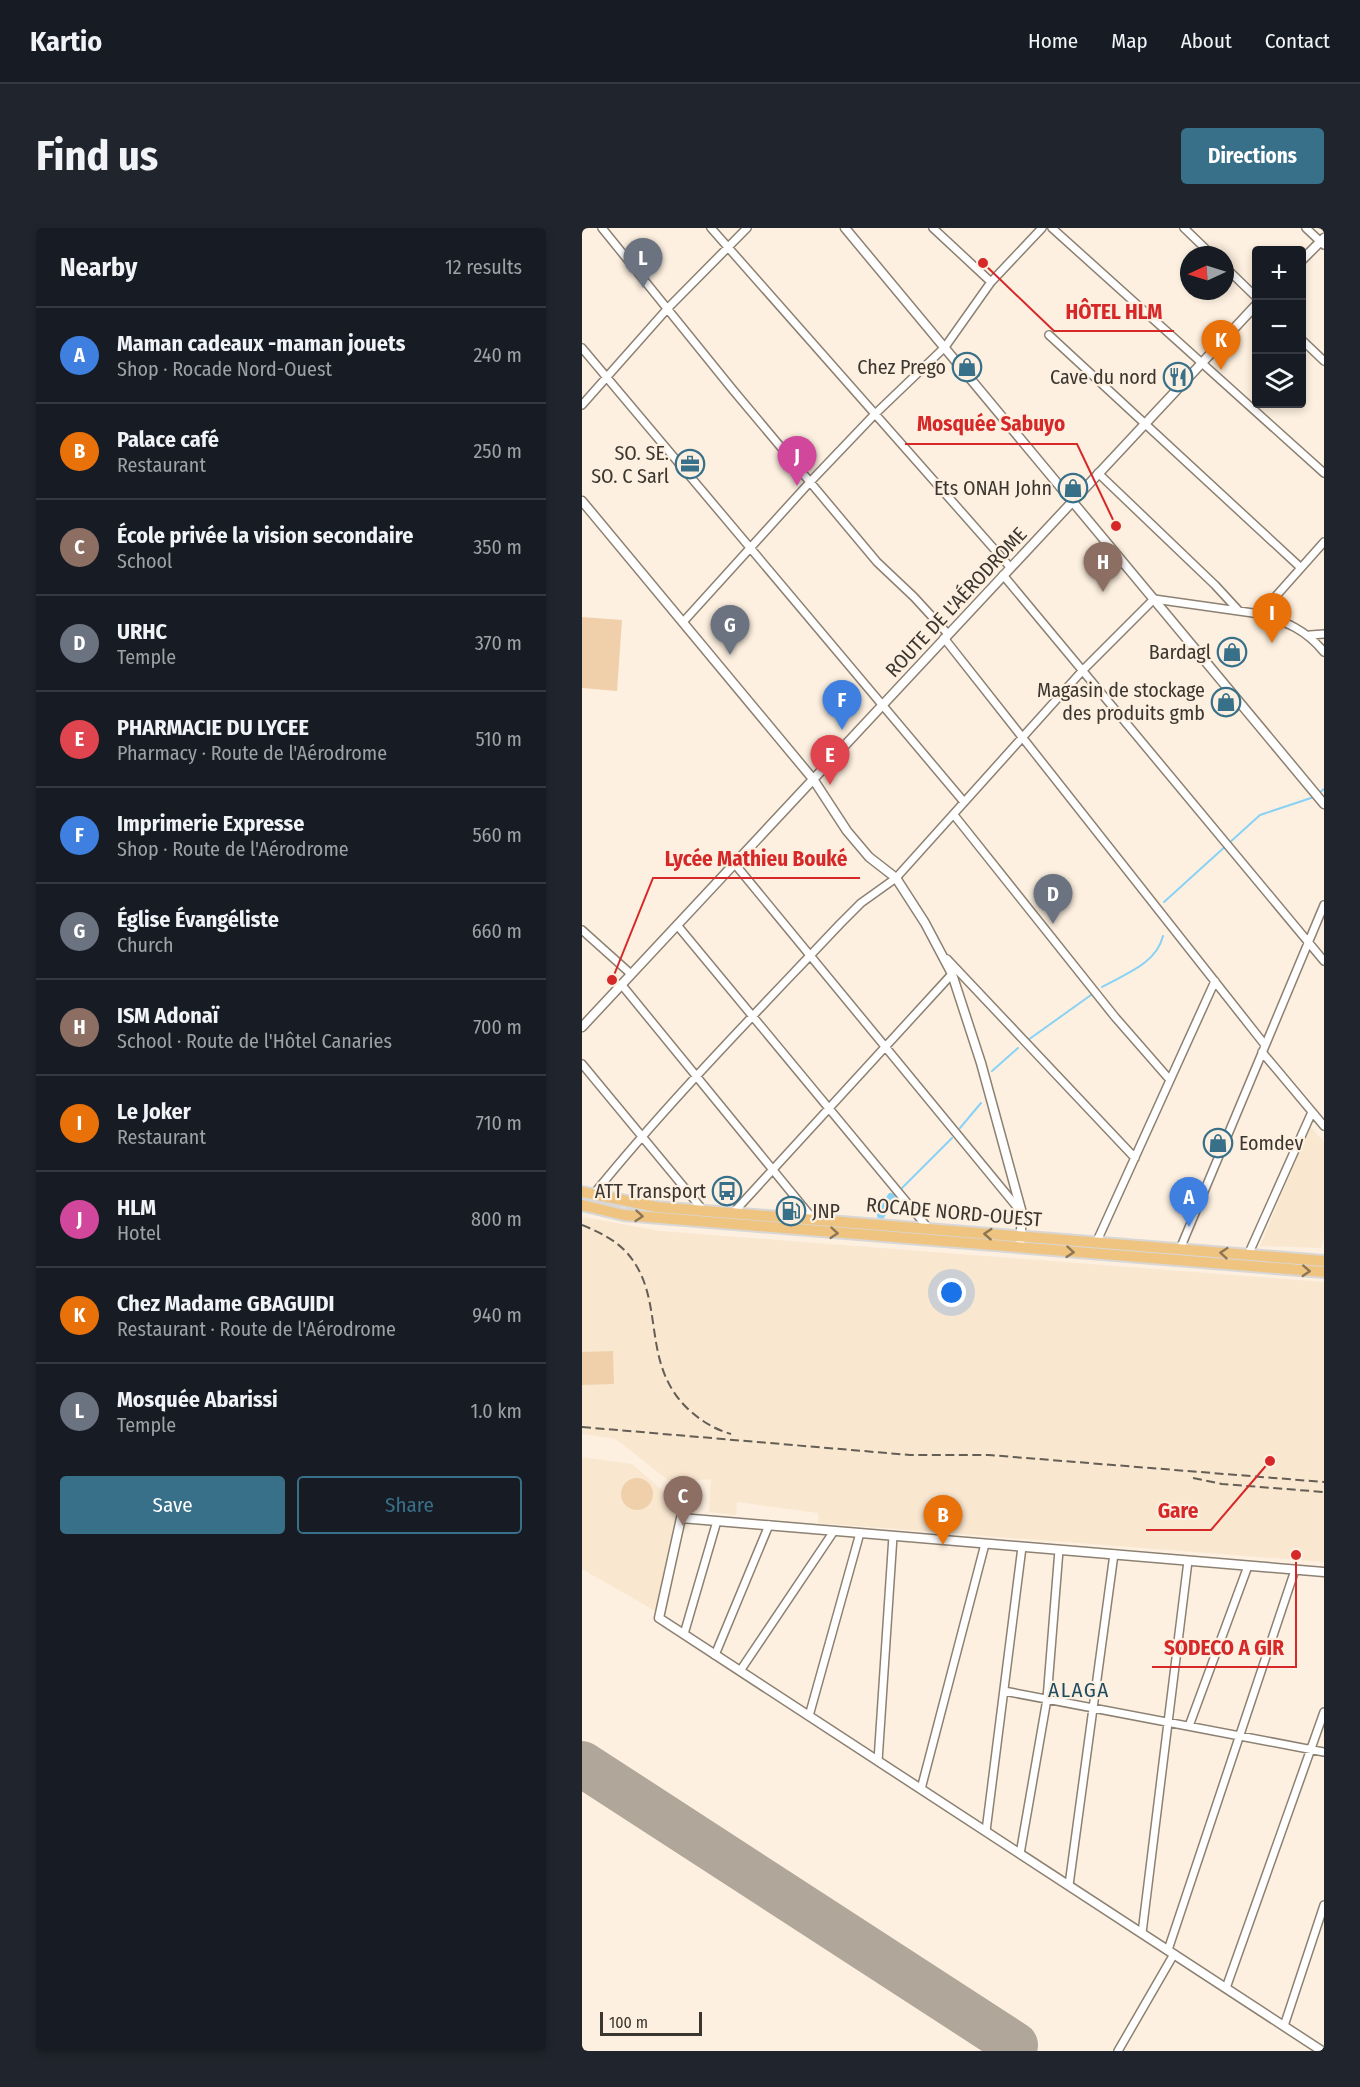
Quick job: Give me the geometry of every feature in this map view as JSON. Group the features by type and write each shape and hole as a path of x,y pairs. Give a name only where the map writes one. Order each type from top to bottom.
{"main road":[{"name":"ROCADE NORD-OUEST","path":"586,1192 657,1207 1097,1241 1324,1263"},
{"name":"ROCADE NORD-OUEST","path":"582,1205 624,1215 1020,1248 1324,1263"}],"street":[{"path":"602,228 877,562 914,597 946,636 1215,981 1263,1049 1324,1126"},
{"path":"711,228 1010,567"},
{"path":"582,405 668,308 747,228"},
{"path":"845,228 1322,802"},
{"path":"933,228 991,282"},
{"path":"684,621 749,546 874,415 945,347 991,282 1042,228"},
{"path":"1052,228 1324,472"},
{"path":"1184,228 1203,246"},
{"path":"1306,228 1323,242 1306,257"},
{"path":"1234,275 1252,292"},
{"name":"ROUTE DE L'AÉRODROME","path":"582,1027 1144,423 1252,310"},
{"path":"1049,335 1300,567"},
{"path":"1306,344 1324,361"},
{"path":"582,348 964,801"},
{"path":"1098,473 1239,611"},
{"path":"582,501 813,779 847,831 869,857 896,878 944,956 952,974 993,1102 1022,1213 1020,1248"},
{"path":"1260,614 1324,542"},
{"path":"1003,575 1324,961"},
{"path":"1154,599 1260,614 1293,625 1310,635 1324,652"},
{"path":"586,1192 861,903 896,878 1083,670 1154,599"},
{"path":"1310,635 1324,634"},
{"path":"954,815 1115,1017 1170,1080"},
{"path":"734,863 1022,1213"},
{"path":"1180,1249 1324,905"},
{"path":"677,925 928,1228"},
{"path":"582,930 631,974"},
{"path":"944,956 1135,1158"},
{"path":"734,1212 952,974"},
{"path":"1097,1241 1215,981"},
{"path":"621,984 813,1219"},
{"path":"582,1064 702,1209"},
{"path":"1248,1255 1312,1112"},
{"path":"1322,2051 659,1618 681,1518 1324,1572"},
{"path":"684,1634 717,1521"},
{"path":"715,1655 769,1525"},
{"path":"740,1671 834,1531"},
{"path":"809,1716 860,1533"},
{"path":"878,1761 893,1536"},
{"path":"921,1789 985,1544"},
{"path":"986,1831 1022,1547"},
{"path":"1020,1854 1047,1699 1059,1550"},
{"path":"1069,1885 1114,1554"},
{"path":"1142,1933 1188,1561"},
{"path":"1189,1726 1248,1566"},
{"path":"1119,2051 1171,1952 1239,1736 1295,1570"},
{"path":"1004,1691 1324,1752"},
{"path":"1226,1988 1324,1712"},
{"path":"1284,2026 1324,1905"}],"shaded area":[{"path":"582,617 622,620 617,691 582,688"},
{"path":"1310,1126 1324,1142 1324,1237 1321,1248 1260,1246"},
{"path":"582,1217 661,1231 1324,1282 1324,1562 818,1523 818,1513 737,1502 736,1515 709,1512 711,1479 697,1480 688,1496 616,1439 582,1434"},
{"path":"613,1351 614,1384 582,1385 582,1352"},
{"path":"582,1457 632,1464 678,1504 657,1612 582,1569"},
{"path":"637,1478 648,1483 653,1494 648,1505 637,1510 626,1505 621,1494 626,1483"}],"waterway":[{"path":"1318,794 1324,789"},
{"path":"1164,902 1260,815 1314,797"},
{"path":"1102,987 1130,973 1147,961 1154,954 1163,936"},
{"path":"1028,1040 1091,995"},
{"path":"992,1071 1018,1048"},
{"path":"960,1128 981,1103"},
{"path":"900,1190 952,1138"},
{"path":"881,1215 891,1197"}],"runway":[{"path":"582,1764 1015,2045"}],"railway":[{"path":"582,1225 618,1245 628,1254 640,1272 647,1291 663,1371 673,1391 698,1417 713,1427 731,1434"},
{"path":"582,1427 910,1455 989,1455 1324,1482"},
{"path":"1193,1478 1222,1484 1324,1492"}],"place":[{"name":"HÔTEL HLM","path":"983,263"},
{"name":"Mosquée Abarissi","path":"643,288"},
{"name":"Chez Prego","path":"967,367"},
{"name":"Chez Madame GBAGUIDI","path":"1221,370"},
{"name":"Cave du nord","path":"1178,377"},
{"name":"SO. SE. SO. C Sarl","path":"690,464"},
{"name":"HLM","path":"797,486"},
{"name":"Ets ONAH John","path":"1073,488"},
{"name":"Mosquée Sabuyo","path":"1116,526"},
{"name":"ISM Adonaï","path":"1103,592"},
{"name":"Le Joker","path":"1272,643"},
{"name":"Bardagl","path":"1232,652"},
{"name":"Église Évangéliste","path":"730,655"},
{"name":"Magasin de stockage des produits gmb","path":"1226,702"},
{"name":"Imprimerie Expresse","path":"842,730"},
{"name":"PHARMACIE DU LYCEE","path":"830,785"},
{"name":"URHC","path":"1053,924"},
{"name":"Lycée Mathieu Bouké","path":"612,980"},
{"name":"Eomdev","path":"1218,1143"},
{"name":"ATT Transport","path":"727,1191"},
{"name":"JNP","path":"791,1211"},
{"name":"Maman cadeaux -maman jouets","path":"1189,1227"},
{"name":"Gare","path":"1270,1461"},
{"name":"École privée la vision secondaire","path":"683,1526"},
{"name":"Palace café","path":"943,1545"},
{"name":"SODECO A GIR","path":"1296,1555"}],"district":[{"name":"ALAGA","path":"1079,1690"}]}
